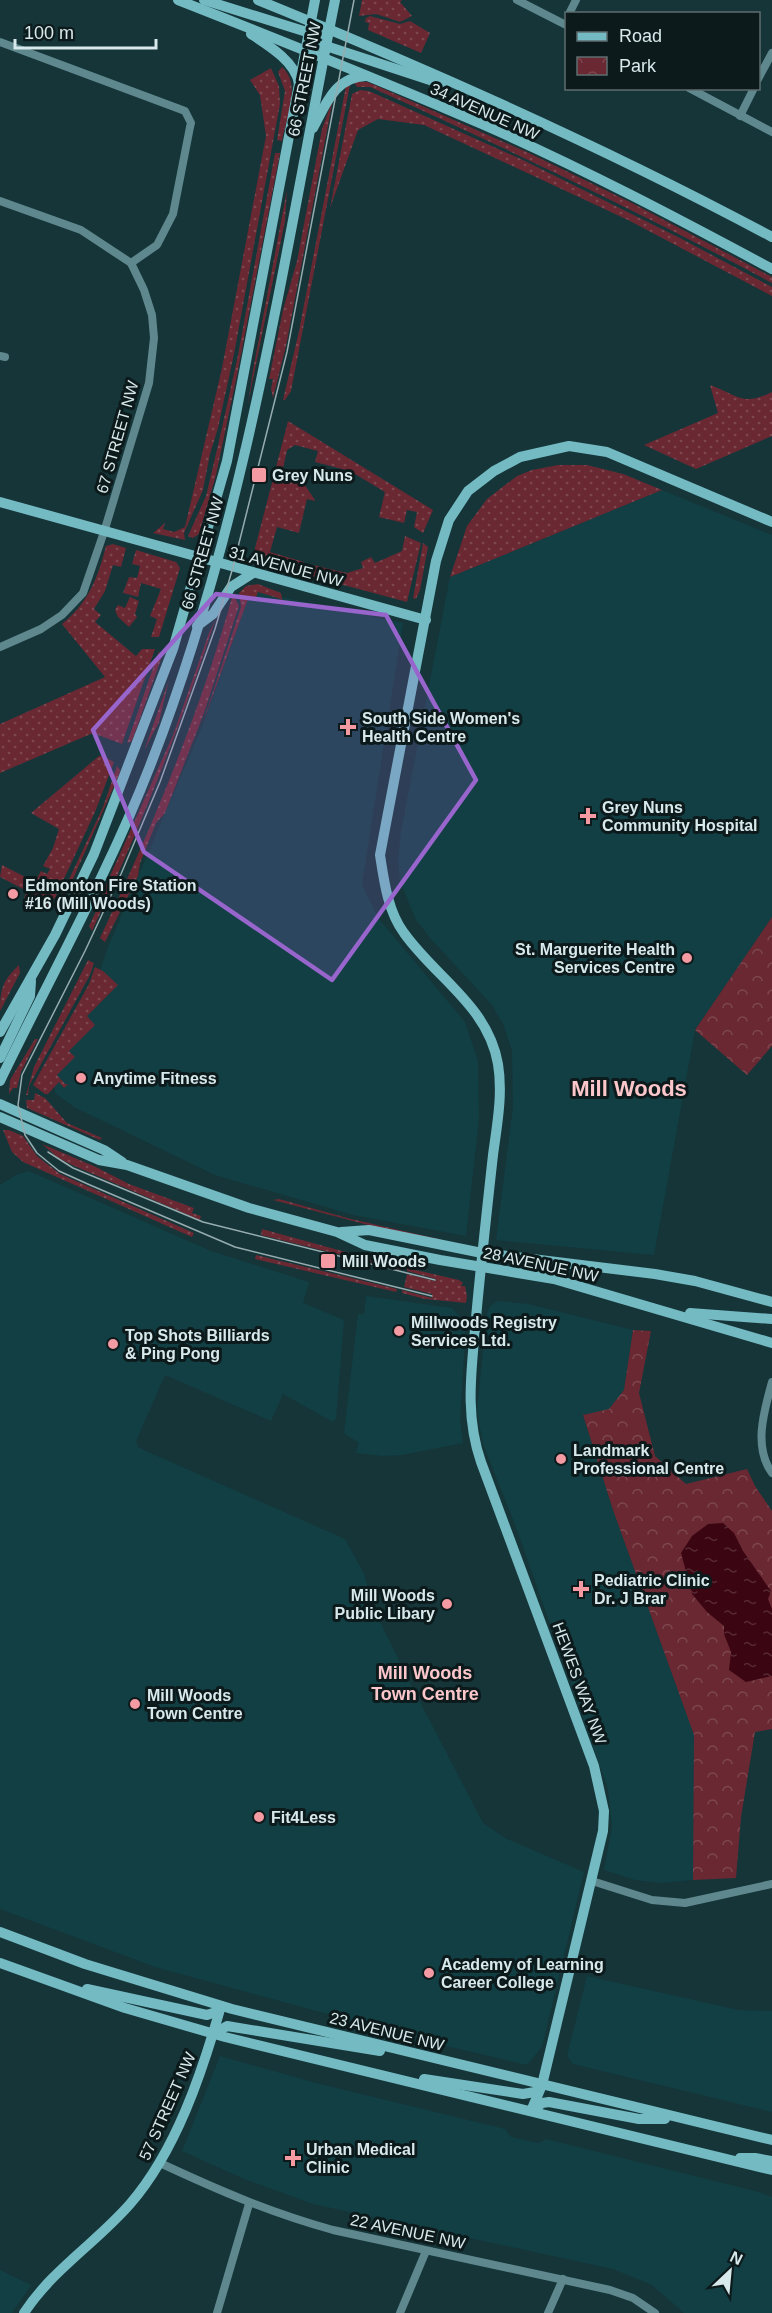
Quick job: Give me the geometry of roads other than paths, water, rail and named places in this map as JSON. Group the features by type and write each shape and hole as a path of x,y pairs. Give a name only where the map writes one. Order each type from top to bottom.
{"main road":[{"name":"34 AVENUE NW","path":"178,0 323,57 485,125 597,178 772,269"},
{"path":"204,0 310,33 321,34 329,29"},
{"name":"34 AVENUE NW","path":"258,0 472,90 625,162 772,237"},
{"name":"66 STREET NW","path":"1,1029 70,906 108,821 173,649 227,461 315,0"},
{"name":"66 STREET NW","path":"0,1081 98,882 150,768 217,563 264,374 335,0"},
{"path":"228,20 263,42 277,54 297,74 299,87"},
{"path":"306,51 326,46 448,86 472,90"},
{"path":"309,136 332,93 347,80 366,76"},
{"name":"HEWES WAY NW","path":"531,2111 542,2085 599,1854 604,1811 594,1766 481,1462 472,1429 472,1375 481,1267 500,1094 497,1062 489,1033 471,1006 402,932 389,899 380,855 436,561 449,520 468,491 494,471 520,457 569,446 607,452 772,522"},
{"name":"31 AVENUE NW","path":"0,502 426,620"},
{"path":"197,627 213,614 231,587 253,573"},
{"path":"0,1058 30,996 31,978"},
{"name":"28 AVENUE NW","path":"0,1104 104,1150 127,1166"},
{"name":"28 AVENUE NW","path":"0,1117 99,1160 127,1166 249,1208 337,1232 365,1245 564,1281 772,1343"},
{"name":"28 AVENUE NW","path":"337,1232 369,1230 483,1253 655,1274 695,1281 772,1302"},
{"path":"665,1311 772,1319"},
{"name":"23 AVENUE NW","path":"0,1932 85,1964 221,2006 772,2140"},
{"path":"0,1963 125,2008 213,2034 772,2170"},
{"path":"60,1984 207,2015 216,2012 221,2006"},
{"name":"57 STREET NW","path":"24,2313 60,2270 128,2206 160,2163 182,2116 213,2034 221,2006"},
{"path":"213,2034 227,2026 355,2048 404,2051"},
{"path":"391,2076 446,2081 523,2094 535,2092 542,2085"},
{"path":"531,2111 542,2103 549,2102 639,2119 684,2120"},
{"path":"724,2158 755,2158 772,2161"}],"street":[{"path":"517,0 565,23"},
{"path":"0,42 186,111 191,123 173,214 157,245 131,263 81,230 0,201"},
{"path":"760,77 772,53"},
{"path":"693,90 772,132"},
{"path":"740,116 753,90"},
{"name":"67 STREET NW","path":"0,647 41,629 62,615 83,593 104,532 151,372 154,338 152,315 144,290 131,263"},
{"path":"772,1382 764,1413 762,1445 767,1466 772,1473"},
{"path":"592,1881 652,1900 685,1903 772,1884"},
{"name":"22 AVENUE NW","path":"160,2163 249,2204 333,2230 624,2294 655,2313"},
{"path":"217,2313 249,2204"},
{"path":"400,2313 426,2251"},
{"path":"548,2313 563,2279"}],"water":[{"path":"723,1523 734,1533 743,1551 771,1591 768,1599 772,1609 772,1676 746,1682 729,1670 731,1652 724,1634 724,1626 707,1612 692,1594 681,1553 692,1536 708,1524"}],"tram line":[{"path":"354,0 287,352 233,567 215,629 160,782 121,874 22,1075 18,1105 25,1135 37,1153 59,1171 235,1247 432,1296"},
{"path":"48,1152 73,1168 203,1222 435,1280"}],"place":[{"name":"Grey Nuns","path":"259,475"},
{"name":"South Side Women's Health Centre","path":"348,727"},
{"name":"Grey Nuns Community Hospital","path":"588,816"},
{"name":"Edmonton Fire Station #16 (Mill Woods)","path":"13,894"},
{"name":"St. Marguerite Health Services Centre","path":"687,958"},
{"name":"Anytime Fitness","path":"81,1078"},
{"name":"Mill Woods","path":"328,1261"},
{"name":"Millwoods Registry Services Ltd.","path":"399,1331"},
{"name":"Top Shots Billiards & Ping Pong","path":"113,1344"},
{"name":"Landmark Professional Centre","path":"561,1459"},
{"name":"Pediatric Clinic Dr. J Brar","path":"581,1589"},
{"name":"Mill Woods Public Libary","path":"447,1604"},
{"name":"Mill Woods Town Centre","path":"135,1704"},
{"name":"Fit4Less","path":"259,1817"},
{"name":"Academy of Learning Career College","path":"429,1973"},
{"name":"Urban Medical Clinic","path":"293,2158"}],"district":[{"name":"Mill Woods","path":"629,1088"},
{"name":"Mill Woods Town Centre","path":"425,1683"}]}
